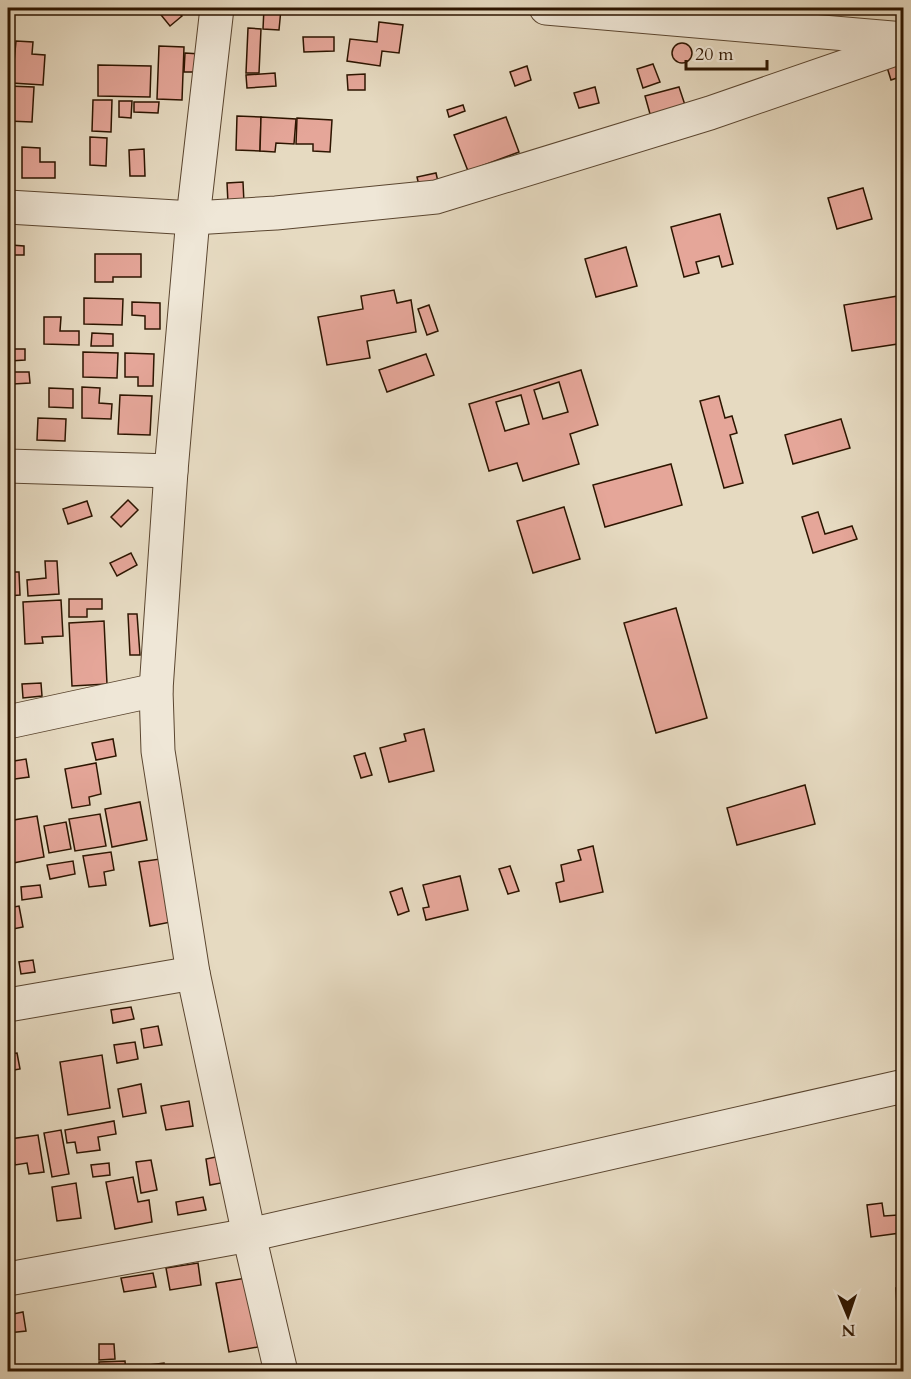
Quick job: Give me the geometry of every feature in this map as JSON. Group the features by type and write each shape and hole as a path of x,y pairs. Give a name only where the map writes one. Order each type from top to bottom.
{"street":[{"path":"217,8 193,218 171,471 156,690 158,751 192,973 249,1234 282,1371"},
{"path":"546,8 903,39"},
{"path":"8,207 193,218 276,213 436,197 711,113 903,46"},
{"path":"8,466 171,471"},
{"path":"8,722 156,690"},
{"path":"8,1005 192,973"},
{"path":"8,1279 249,1234 903,1086"}],"building":[{"path":"174,8 182,16 170,26 157,10"},
{"path":"264,8 281,9 279,30 263,29"},
{"path":"379,22 403,25 399,53 382,51 380,66 347,61 350,39 377,42"},
{"path":"248,28 261,29 259,73 246,73"},
{"path":"303,37 334,37 334,51 304,52"},
{"path":"16,41 33,42 32,54 45,55 43,85 12,83"},
{"path":"682,43 689,46 692,53 689,60 682,63 675,60 672,53 675,46"},
{"path":"159,46 184,47 182,100 157,99"},
{"path":"185,53 200,54 199,72 184,72"},
{"path":"904,58 904,98 897,78 891,80 886,64"},
{"path":"653,64 660,82 643,88 637,69"},
{"path":"98,65 151,66 150,97 98,96"},
{"path":"527,66 531,80 515,86 510,72"},
{"path":"275,73 276,86 247,88 246,75"},
{"path":"365,74 365,90 348,90 347,75"},
{"path":"8,86 34,87 32,122 8,121"},
{"path":"595,87 599,103 579,108 574,93"},
{"path":"679,87 687,111 652,121 645,96"},
{"path":"93,100 112,100 111,132 92,131"},
{"path":"119,101 132,101 131,118 119,117"},
{"path":"134,102 159,102 158,113 134,112"},
{"path":"463,105 465,111 449,117 447,110"},
{"path":"237,116 261,117 260,151 236,150"},
{"path":"261,117 296,119 294,144 276,143 275,152 260,151"},
{"path":"506,117 519,152 468,171 454,135"},
{"path":"297,118 332,120 330,152 313,151 313,144 296,144"},
{"path":"90,137 107,138 106,166 90,165"},
{"path":"22,147 40,148 40,162 55,162 55,178 22,178"},
{"path":"144,149 145,176 130,176 129,150"},
{"path":"436,173 439,186 420,190 417,177"},
{"path":"243,182 244,203 228,203 227,183"},
{"path":"863,188 872,219 837,229 828,198"},
{"path":"720,214 733,264 722,267 719,256 696,262 699,273 684,277 671,227"},
{"path":"11,245 24,246 24,255 11,255"},
{"path":"626,247 637,286 596,297 585,259"},
{"path":"95,254 141,254 141,277 113,277 113,282 95,282"},
{"path":"394,290 397,303 411,300 416,332 367,341 370,358 327,365 318,317 363,309 361,296"},
{"path":"904,295 904,343 852,351 844,305"},
{"path":"84,298 123,299 122,325 84,324"},
{"path":"132,302 160,303 160,329 145,329 145,316 132,315"},
{"path":"429,305 438,331 427,335 418,309"},
{"path":"44,317 61,317 60,331 79,331 79,345 44,344"},
{"path":"92,333 113,334 113,346 91,346"},
{"path":"9,349 25,349 25,360 10,361"},
{"path":"83,352 118,353 117,378 83,377"},
{"path":"125,353 154,354 153,386 138,386 138,377 125,377"},
{"path":"426,354 434,375 387,392 379,370"},
{"path":"581,370 598,425 570,434 579,464 523,481 517,463 489,471 469,404","holes":["559,382 568,412 543,419 534,390","521,395 529,424 505,431 496,402"]},
{"path":"12,372 29,372 30,383 13,384"},
{"path":"82,387 100,388 99,403 112,404 111,419 82,418"},
{"path":"49,388 73,389 73,408 49,407"},
{"path":"120,395 152,396 150,435 118,434"},
{"path":"719,396 725,418 732,416 737,433 730,435 743,483 724,488 700,401"},
{"path":"38,418 66,419 65,441 37,440"},
{"path":"841,419 850,448 793,464 785,435"},
{"path":"671,464 682,505 605,527 593,485"},
{"path":"128,500 138,510 121,527 111,517"},
{"path":"87,501 92,516 68,524 63,509"},
{"path":"564,507 580,559 533,573 517,521"},
{"path":"818,512 825,534 852,526 857,539 813,553 802,517"},
{"path":"131,553 137,565 117,576 110,563"},
{"path":"45,561 57,561 59,594 28,596 27,580 46,578"},
{"path":"8,572 19,572 20,595 8,596"},
{"path":"69,599 102,599 102,609 87,609 87,617 69,617"},
{"path":"61,600 63,636 42,637 43,643 25,644 23,602"},
{"path":"8,602 13,602 14,620 8,620"},
{"path":"676,608 707,718 656,733 624,623"},
{"path":"128,614 137,614 140,655 130,655"},
{"path":"104,621 107,684 72,686 69,623"},
{"path":"41,683 42,696 23,698 22,684"},
{"path":"424,729 434,771 389,782 380,748 406,741 404,734"},
{"path":"113,739 116,756 96,760 92,743"},
{"path":"365,753 372,775 361,778 354,756"},
{"path":"26,759 29,777 8,780 8,762"},
{"path":"96,763 101,794 89,797 90,805 72,808 65,769"},
{"path":"805,785 815,824 737,845 727,808"},
{"path":"140,802 147,840 112,847 105,809"},
{"path":"100,814 106,846 75,851 69,819"},
{"path":"37,816 44,857 8,864 8,821"},
{"path":"66,822 71,849 49,853 44,826"},
{"path":"593,846 603,892 560,902 556,883 564,881 561,865 581,860 578,850"},
{"path":"111,852 114,870 104,872 106,885 89,887 83,856"},
{"path":"160,859 171,922 150,926 139,862"},
{"path":"73,861 75,874 50,879 47,865"},
{"path":"510,866 519,891 508,894 499,869"},
{"path":"460,876 468,910 426,920 423,908 429,907 423,885"},
{"path":"40,885 42,897 22,900 21,887"},
{"path":"402,888 409,911 398,915 390,892"},
{"path":"19,906 23,927 8,930 8,908"},
{"path":"33,960 35,972 21,974 19,962"},
{"path":"131,1007 134,1019 113,1023 111,1010"},
{"path":"158,1026 162,1045 144,1048 141,1029"},
{"path":"135,1042 138,1059 117,1063 114,1045"},
{"path":"17,1053 20,1069 8,1071 8,1054"},
{"path":"102,1055 110,1108 68,1115 60,1062"},
{"path":"141,1084 146,1113 123,1117 118,1089"},
{"path":"189,1101 193,1126 166,1130 161,1106"},
{"path":"114,1121 116,1134 98,1137 100,1150 77,1153 75,1142 67,1143 65,1130"},
{"path":"61,1130 69,1174 52,1177 44,1133"},
{"path":"38,1135 44,1172 29,1174 27,1163 15,1165 10,1139"},
{"path":"216,1157 221,1183 210,1185 206,1159"},
{"path":"151,1160 157,1190 141,1193 136,1162"},
{"path":"109,1163 110,1175 93,1177 91,1165"},
{"path":"133,1177 138,1202 149,1200 152,1222 115,1229 106,1182"},
{"path":"76,1183 81,1218 57,1221 52,1187"},
{"path":"203,1197 206,1210 178,1215 176,1202"},
{"path":"882,1203 884,1216 898,1215 900,1233 871,1237 867,1205"},
{"path":"198,1263 201,1285 170,1290 166,1268"},
{"path":"153,1273 156,1287 124,1292 121,1278"},
{"path":"246,1278 258,1347 229,1352 216,1283"},
{"path":"896,1288 904,1288 904,1306 897,1306"},
{"path":"23,1312 26,1331 8,1333 8,1315"},
{"path":"99,1344 114,1344 115,1359 99,1360"},
{"path":"125,1361 126,1372 99,1372 99,1362"},
{"path":"164,1363 165,1372 134,1372 133,1367"}]}
